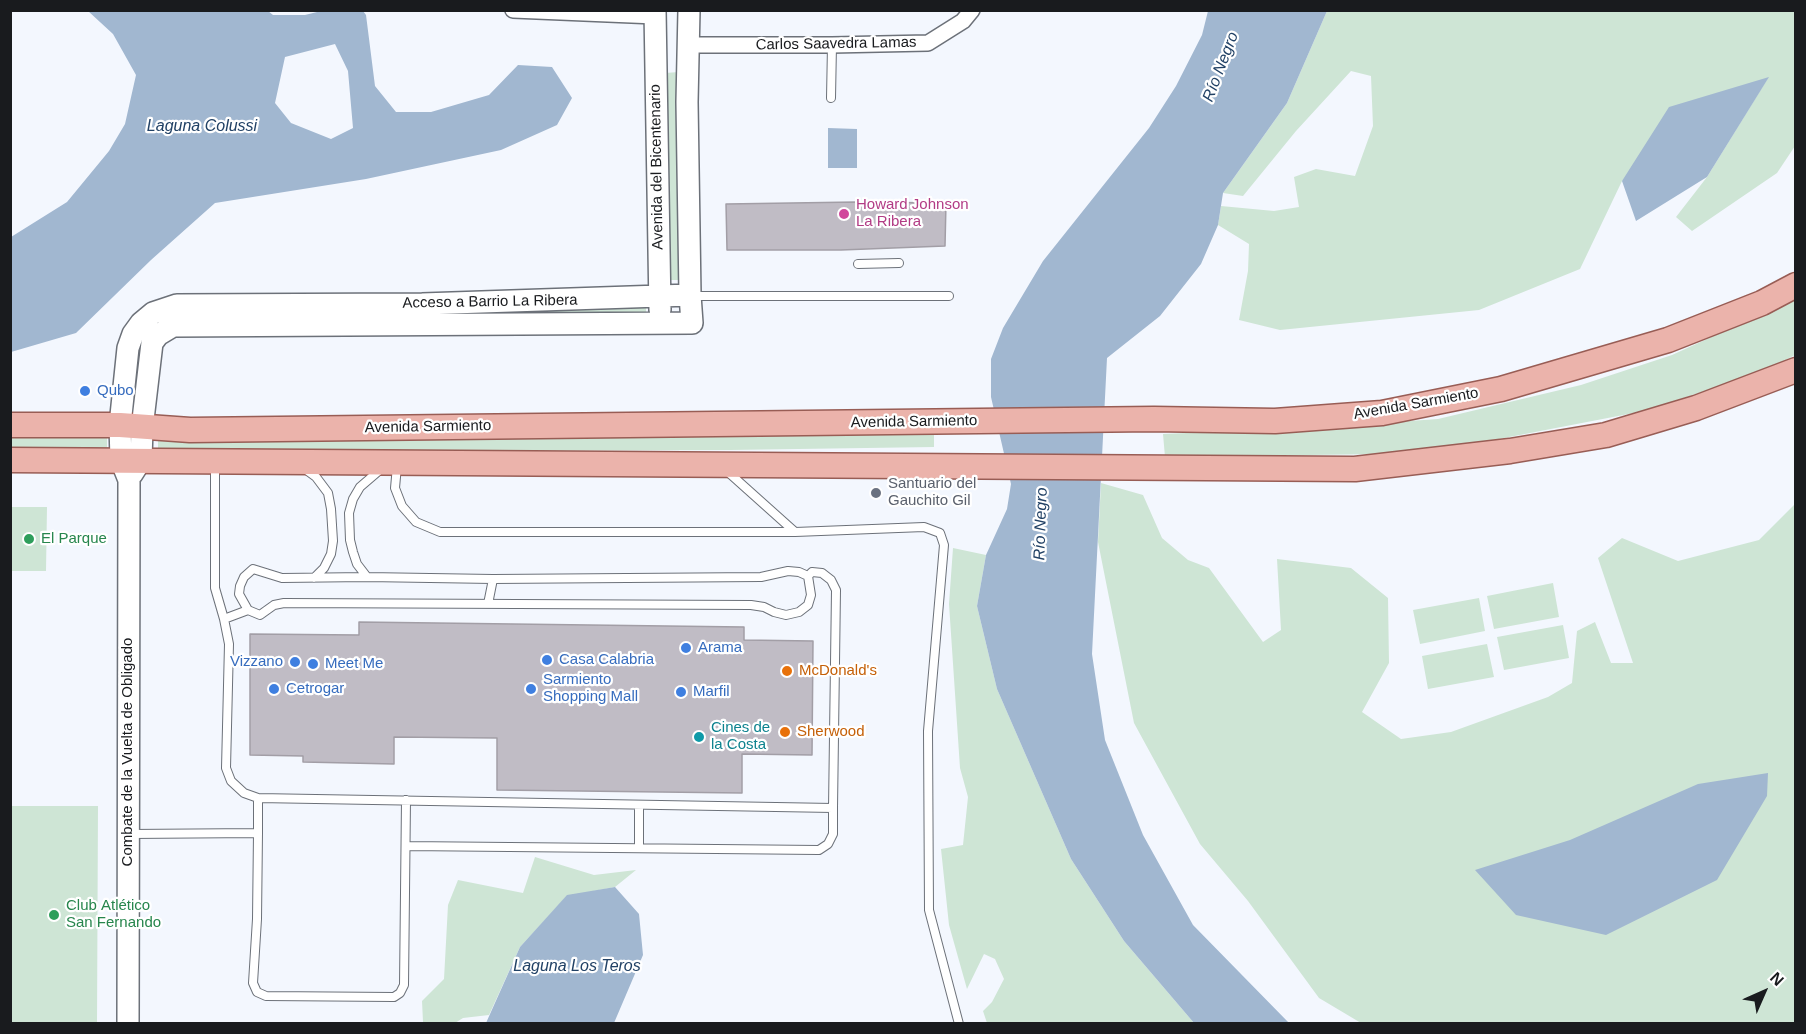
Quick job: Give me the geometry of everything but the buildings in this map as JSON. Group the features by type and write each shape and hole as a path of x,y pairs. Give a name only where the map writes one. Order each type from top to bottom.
{"main road":[{"name":"Avenida Sarmiento","path":"10,425 202,429 1154,419 1275,421 1382,413 1501,389 1668,340 1762,303 1796,285"},
{"path":"10,460 130,466 214,460 294,460 1355,469 1510,451 1606,435 1696,408 1796,370"}],"street":[{"path":"513,10 689,15"},
{"name":"Carlos Saavedra Lamas","path":"689,52 928,43 963,21 972,10"},
{"name":"Avenida del Bicentenario","path":"655,13 660,323 692,323 689,15"},
{"path":"655,62 689,52"},
{"name":"Acceso a Barrio La Ribera","path":"131,426 128,348 133,334 153,313 177,305 422,304 690,296"},
{"path":"422,304 426,326"},
{"path":"131,426 152,343 158,335 173,326 660,323"},
{"name":"Combate de la Vuelta de Obligado","path":"128,1023 131,426"}],"lane":[{"path":"831,98 832,45"},
{"path":"858,264 899,263"},
{"name":"Acceso a Barrio La Ribera","path":"690,296 949,296"},
{"path":"214,460 214,588 229,644 226,768 231,782 244,793 258,798 833,808"},
{"path":"294,460 316,477 328,493 332,509 331,554 324,568 314,579"},
{"path":"367,577 357,564 353,552 349,513 360,487 374,473 395,462 395,488 402,506 416,522 440,532 795,532 924,527 940,533 944,545 928,731 929,910 959,1023"},
{"path":"720,465 795,532"},
{"path":"253,569 282,578 314,579 760,577 788,571 808,576 811,595 808,605 799,612 786,615 751,605 284,603 274,605 260,615 248,610 242,601 240,586 244,577 253,569"},
{"path":"406,846 819,850 828,844 833,834 836,590 831,580 822,573 812,572 808,576"},
{"path":"488,604 493,579"},
{"path":"224,619 248,610"},
{"path":"258,798 257,909 253,984 257,992 266,996 394,997 400,993 404,985 406,800"},
{"path":"639,805 639,848"},
{"path":"128,834 258,833"}],"green space":[{"path":"1327,11 1795,11 1795,146 1777,173 1692,231 1676,217 1707,177 1768,78 1622,181 1580,269 1479,310 1280,330 1239,320 1248,271 1249,244 1218,225 1221,206 1274,211 1299,207 1294,177 1316,169 1355,176 1373,126 1371,76 1351,71 1296,131 1243,196 1223,193 1287,103"},
{"path":"679,72 679,280 666,280 665,73"},
{"path":"1795,299 1795,355 1765,371 1644,411 1473,444 1382,454 1165,457 1163,434 1438,419 1581,385 1672,355"},
{"path":"646,304 646,319 436,321 436,311"},
{"path":"934,430 934,447 158,452 158,436"},
{"path":"10,434 107,434 107,454 11,454"},
{"path":"1101,483 1143,495 1162,538 1188,560 1209,568 1263,642 1281,630 1277,559 1351,568 1388,598 1389,663 1362,712 1401,739 1451,732 1548,697 1572,683 1577,631 1595,622 1611,663 1633,663 1598,558 1622,538 1678,561 1759,540 1795,504 1795,1023 1361,1023 1319,998 1248,901 1200,844 1134,723 1098,542"},
{"name":"El Parque","path":"11,507 47,507 46,571 11,571"},
{"path":"953,548 986,555 977,606 997,689 1071,859 1124,941 1194,1023 987,1023 983,1011 992,1002 1004,979 995,959 984,954 967,989 949,925 941,849 963,845 968,797 960,768 949,604"},
{"path":"1553,583 1559,617 1494,629 1487,596"},
{"path":"1479,598 1485,631 1420,644 1413,610"},
{"path":"1563,625 1569,658 1504,670 1497,637"},
{"path":"1487,644 1494,677 1428,689 1422,656"},
{"name":"Club Atlético San Fernando","path":"11,806 98,806 97,1023 11,1023"},
{"path":"535,857 594,875 636,870 615,887 567,896 520,947 489,1015 463,1018 455,1023 401,1024 423,1022 422,1001 444,979 448,905 458,880 523,893"}],"water":[{"name":"Laguna Colussi","path":"88,11 268,11 273,15 305,15 321,11 363,11 366,15 375,86 396,112 431,112 489,95 518,65 552,67 572,98 557,125 501,150 366,179 215,203 151,260 76,333 11,352 11,237 67,202 109,151 125,124 136,75 113,34","holes":["335,44 348,71 353,128 331,139 291,123 275,103 285,57"]},
{"name":"Río Negro","path":"1208,11 1327,11 1287,103 1223,193 1218,225 1201,264 1160,316 1107,358 1092,654 1105,740 1143,835 1193,925 1289,1023 1194,1023 1124,941 1071,859 997,689 977,606 986,555 1007,509 1011,484 991,397 991,359 1003,328 1043,261 1149,128 1176,86 1202,35"},
{"path":"1769,77 1707,177 1636,221 1622,181 1669,107"},
{"path":"828,128 857,129 857,168 828,168"},
{"path":"1768,773 1767,796 1717,880 1606,935 1516,915 1475,870 1570,840 1698,784"},
{"name":"Laguna Los Teros","path":"615,887 639,914 643,955 614,1023 486,1023 520,947 567,895"}],"place":[{"name":"Howard Johnson La Ribera","path":"844,214"},
{"name":"Qubo","path":"85,391"},
{"name":"Santuario del Gauchito Gil","path":"876,493"},
{"name":"El Parque","path":"29,539"},
{"name":"Arama","path":"686,648"},
{"name":"Casa Calabria","path":"547,660"},
{"name":"Vizzano","path":"295,662"},
{"name":"Meet Me","path":"313,664"},
{"name":"McDonald's","path":"787,671"},
{"name":"Cetrogar","path":"274,689"},
{"name":"Sarmiento Shopping Mall","path":"531,689"},
{"name":"Marfil","path":"681,692"},
{"name":"Sherwood","path":"785,732"},
{"name":"Cines de la Costa","path":"699,737"},
{"name":"Club Atlético San Fernando","path":"54,915"}]}
